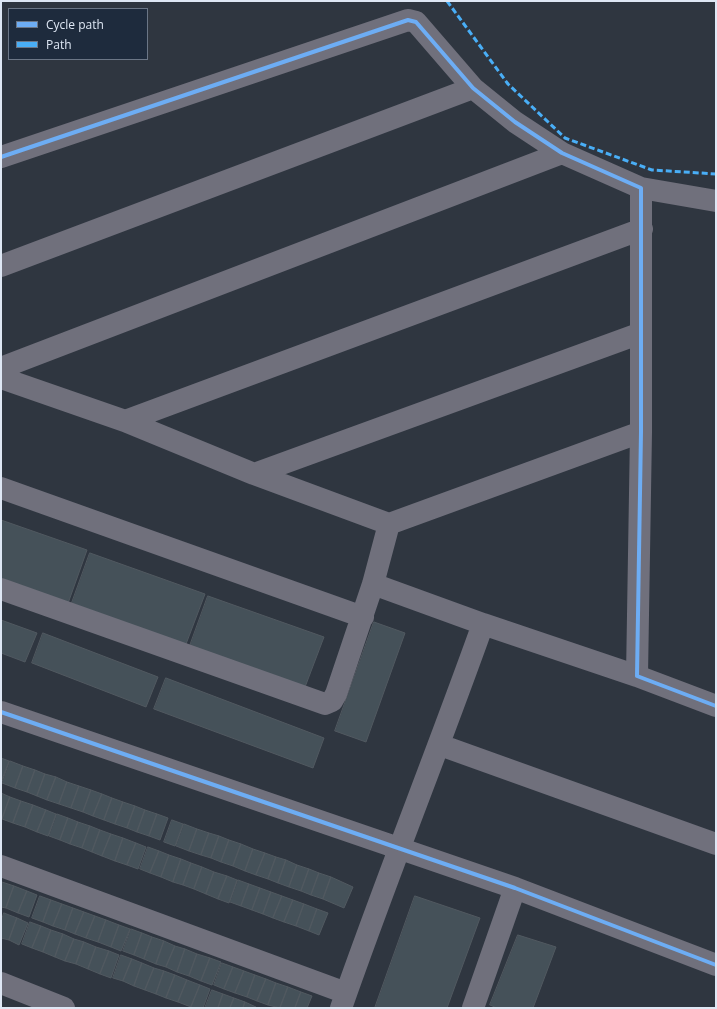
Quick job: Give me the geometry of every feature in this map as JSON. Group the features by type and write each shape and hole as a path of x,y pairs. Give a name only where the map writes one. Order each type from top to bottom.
{"street":[{"path":"1,157 408,20 416,22 473,88 515,122 562,153 641,188 716,201"},
{"path":"1,266 473,88"},
{"path":"1,368 562,153"},
{"path":"637,676 641,432 641,188"},
{"path":"124,421 642,229"},
{"path":"254,474 641,333"},
{"path":"1,378 124,421 254,474 389,524 641,432"},
{"path":"1,488 363,617"},
{"path":"1,589 325,704 332,701 336,694 363,617 389,524"},
{"path":"373,584 483,624 637,676 716,706"},
{"path":"1,866 343,1000 398,849 440,745 483,624"},
{"path":"1,712 515,888 716,966"},
{"path":"440,745 716,844"},
{"path":"473,1008 515,888"},
{"path":"1,983 64,1008"}],"building":[{"path":"1,520 87,550 66,609 1,587"},
{"path":"90,553 205,594 183,652 69,611"},
{"path":"208,596 324,637 302,695 187,654"},
{"path":"1,620 37,633 25,662 1,653"},
{"path":"374,622 405,633 366,742 335,731"},
{"path":"43,633 158,677 146,707 32,663"},
{"path":"166,678 324,738 313,768 154,709"},
{"path":"1,758 9,761 1,782"},
{"path":"10,761 23,766 15,788 2,783"},
{"path":"23,766 35,770 27,792 15,788"},
{"path":"35,770 45,774 37,796 27,792"},
{"path":"45,774 56,777 47,800 37,796"},
{"path":"56,777 67,782 59,804 47,800"},
{"path":"67,782 79,786 71,808 59,804"},
{"path":"79,786 91,790 83,812 71,808"},
{"path":"91,790 102,794 93,816 83,812"},
{"path":"1,793 10,797 2,819 1,819"},
{"path":"102,794 112,798 104,820 93,816"},
{"path":"10,797 21,801 13,823 2,819"},
{"path":"112,798 123,802 115,824 104,820"},
{"path":"21,801 33,805 25,827 13,823"},
{"path":"123,802 135,806 127,828 115,824"},
{"path":"33,805 46,810 37,832 25,827"},
{"path":"135,806 145,810 137,832 127,828"},
{"path":"46,810 56,814 48,836 37,832"},
{"path":"145,810 157,814 149,836 137,832"},
{"path":"57,814 68,818 60,840 49,836"},
{"path":"157,814 168,818 160,840 149,836"},
{"path":"68,818 78,822 70,844 60,840"},
{"path":"172,820 183,824 175,846 164,842"},
{"path":"78,822 90,826 82,848 70,844"},
{"path":"184,824 197,829 189,851 176,846"},
{"path":"90,826 100,830 92,852 82,848"},
{"path":"197,829 209,833 201,855 189,851"},
{"path":"100,830 111,834 102,856 92,852"},
{"path":"209,833 219,836 211,858 201,855"},
{"path":"111,834 123,838 115,861 102,856"},
{"path":"219,836 229,840 221,862 211,858"},
{"path":"123,838 136,843 127,865 115,861"},
{"path":"229,840 241,844 233,866 221,862"},
{"path":"136,843 146,847 138,869 127,865"},
{"path":"241,844 253,849 245,871 233,866"},
{"path":"148,847 159,851 150,873 140,869"},
{"path":"253,849 265,853 256,875 245,871"},
{"path":"159,851 169,855 161,877 150,873"},
{"path":"265,853 276,857 268,879 256,875"},
{"path":"169,855 181,859 173,882 161,877"},
{"path":"276,857 286,860 278,883 268,879"},
{"path":"181,859 191,863 183,885 173,882"},
{"path":"286,860 297,865 289,887 278,883"},
{"path":"191,863 202,867 194,889 183,885"},
{"path":"297,865 309,869 301,891 289,887"},
{"path":"202,867 214,872 206,894 194,889"},
{"path":"309,869 319,873 311,895 301,891"},
{"path":"214,872 227,876 218,899 206,894"},
{"path":"319,873 331,877 323,899 311,895"},
{"path":"227,876 237,880 229,903 218,899"},
{"path":"331,877 353,887 344,908 323,899"},
{"path":"238,880 249,884 241,906 230,902"},
{"path":"2,882 14,886 6,908 1,907"},
{"path":"249,884 260,888 252,910 241,906"},
{"path":"14,886 27,891 18,913 6,908"},
{"path":"260,888 271,892 263,914 252,910"},
{"path":"27,891 37,895 29,917 18,913"},
{"path":"271,892 282,896 273,918 263,914"},
{"path":"40,896 51,900 43,922 32,918"},
{"path":"282,896 293,900 284,922 273,918"},
{"path":"415,896 480,918 447,1008 375,1008"},
{"path":"51,900 62,904 53,926 43,922"},
{"path":"293,900 304,904 296,926 284,922"},
{"path":"62,904 73,908 65,930 53,926"},
{"path":"304,904 317,909 309,931 296,926"},
{"path":"73,908 84,912 75,934 65,930"},
{"path":"317,909 328,913 319,935 309,931"},
{"path":"84,912 95,916 86,938 75,934"},
{"path":"4,913 17,918 9,940 1,938 1,922"},
{"path":"95,916 106,920 98,942 86,938"},
{"path":"17,918 28,923 19,945 9,940"},
{"path":"106,920 119,925 111,947 98,942"},
{"path":"30,922 41,926 32,948 22,944"},
{"path":"119,925 130,929 121,951 111,947"},
{"path":"41,926 51,930 43,952 32,948"},
{"path":"131,929 142,933 134,955 123,951"},
{"path":"51,930 63,934 55,957 43,952"},
{"path":"142,933 152,937 144,959 134,955"},
{"path":"63,934 74,939 65,961 55,957"},
{"path":"518,935 556,947 533,1008 497,1008 490,1005"},
{"path":"152,937 164,941 156,964 144,959"},
{"path":"74,939 84,942 76,964 65,961"},
{"path":"164,941 175,946 166,967 156,964"},
{"path":"84,942 96,947 88,969 76,964"},
{"path":"175,946 185,949 177,972 166,967"},
{"path":"96,947 109,951 100,974 88,969"},
{"path":"185,949 197,954 189,976 177,972"},
{"path":"109,951 119,955 111,978 100,974"},
{"path":"197,954 210,958 201,981 189,976"},
{"path":"121,955 132,959 123,981 113,978"},
{"path":"210,958 221,962 212,985 201,981"},
{"path":"132,959 142,963 134,986 123,981"},
{"path":"142,963 154,968 145,990 134,986"},
{"path":"222,963 233,967 224,989 214,985"},
{"path":"233,967 244,971 235,993 224,989"},
{"path":"154,968 164,971 156,994 145,990"},
{"path":"164,971 175,975 166,998 156,994"},
{"path":"244,971 255,975 247,997 235,993"},
{"path":"175,975 187,980 178,1002 166,998"},
{"path":"255,975 266,979 257,1001 247,997"},
{"path":"266,979 276,983 268,1005 257,1001"},
{"path":"187,980 200,985 191,1007 178,1002"},
{"path":"276,983 288,987 280,1008 268,1005"},
{"path":"200,985 210,989 203,1008 191,1007"},
{"path":"288,987 301,992 295,1008 280,1008"},
{"path":"212,990 223,994 218,1008 205,1008"},
{"path":"301,992 312,996 307,1008 295,1008"},
{"path":"223,994 234,998 230,1008 218,1008"},
{"path":"234,998 245,1002 243,1008 230,1008"},
{"path":"245,1002 256,1007 243,1008"}],"marked path":[{"path":"447,1 508,84 565,138 652,170 716,174"}],"cycle path":[{"path":"1,157 408,20 416,22 473,88 515,122 562,153 641,188 641,432 637,676 716,706"},
{"path":"1,712 515,888 716,965"}]}
